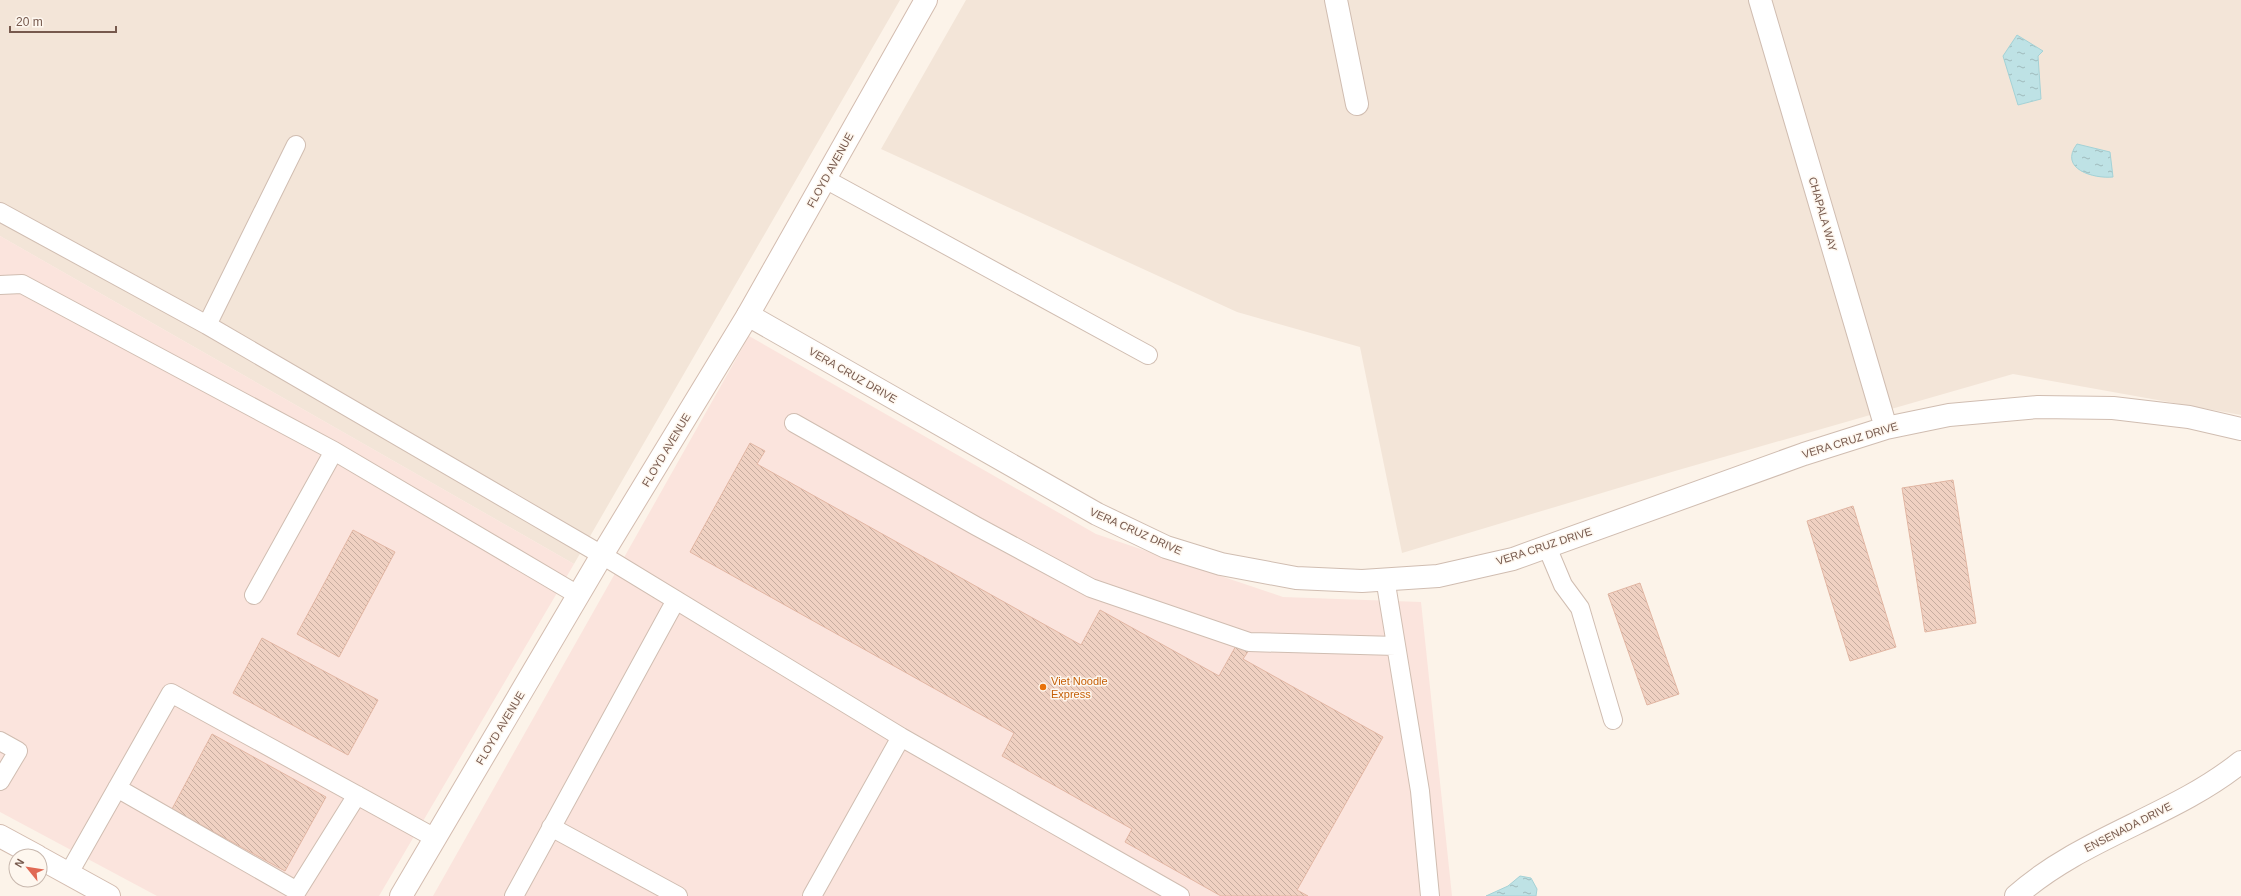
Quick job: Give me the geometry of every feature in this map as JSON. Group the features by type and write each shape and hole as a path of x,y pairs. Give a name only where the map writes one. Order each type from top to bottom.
{"street":[{"name":"FLOYD AVENUE","path":"401,896 578,595 748,315 926,0"},
{"path":"1336,0 1357,104"},
{"name":"CHAPALA WAY","path":"1760,0 1886,428"},
{"name":"VERA CRUZ DRIVE","path":"748,315 1097,514 1166,546 1221,564 1296,578 1362,581 1385,578 1438,576 1513,559 1804,454 1886,428 1949,415 2038,407 2121,409 2189,417 2241,428"},
{"name":"ENSENADA DRIVE","path":"2016,896 2078,853 2201,789 2239,767"},
{"path":"0,836 22,848"},
{"path":"48,862 109,896"}],"lane":[{"path":"207,325 296,145"},
{"path":"825,179 1148,355"},
{"path":"0,212 207,325 602,555 902,737 1180,896"},
{"path":"0,285 22,284 334,451 578,595"},
{"path":"794,423 976,526 1091,588 1249,642 1396,646"},
{"path":"254,595 334,451"},
{"path":"1547,547 1563,585 1580,608 1613,720"},
{"path":"1385,578 1420,791 1430,896"},
{"path":"514,896 676,600"},
{"path":"69,873 171,693 435,838"},
{"path":"812,896 902,737"},
{"path":"0,741 18,751 0,781"},
{"path":"117,788 297,891 357,795"},
{"path":"551,827 678,896"}],"shaded area":[{"path":"0,0 900,0 574,564 0,236"},
{"path":"966,0 2241,0 2241,415 2013,374 1675,471 1402,553 1360,347 1237,312 881,149"},
{"path":"0,236 574,564 379,896 157,896 0,812"},
{"path":"749,336 1096,534 1283,597 1421,602 1452,896 433,896"}],"water":[{"path":"2017,35 2043,51 2038,56 2041,99 2018,105 2003,56"},
{"path":"2077,144 2110,152 2113,177 2088,174 2075,166 2072,160 2072,153"},
{"path":"1520,876 1531,878 1537,889 1536,896 1486,896 1508,886"}],"building":[{"path":"750,443 765,451 757,464 1081,645 1100,610 1219,676 1237,644 1249,650 1243,659 1383,737 1297,890 1308,896 1221,896 1125,842 1132,829 1002,756 1014,733 690,552"},
{"path":"1953,480 1976,623 1925,632 1902,488"},
{"path":"1853,506 1896,647 1850,661 1807,521"},
{"path":"353,530 395,552 339,657 297,634"},
{"path":"1640,583 1679,694 1647,705 1608,594"},
{"path":"262,638 378,700 348,755 233,693"},
{"path":"212,734 326,797 285,871 172,809"}],"place":[{"name":"Viet Noodle Express","path":"1043,687"}]}
